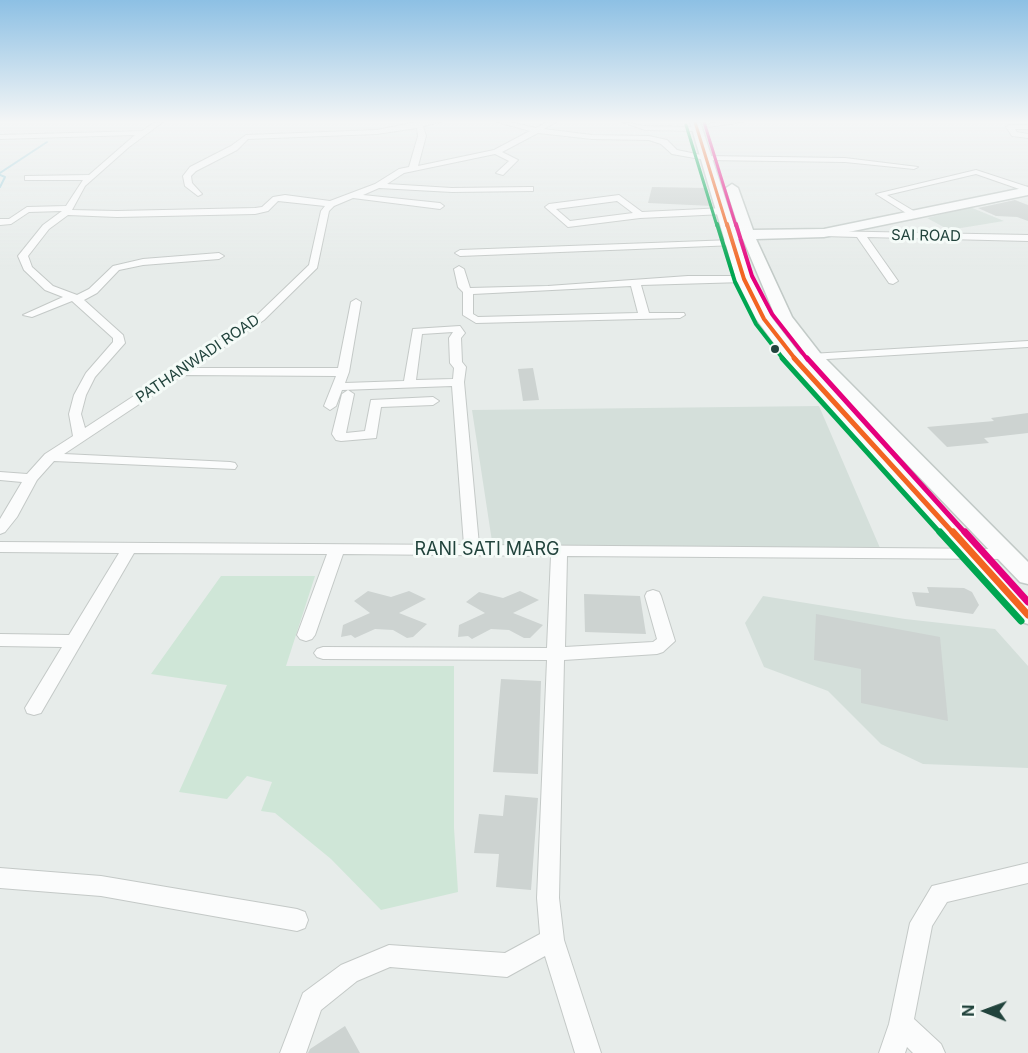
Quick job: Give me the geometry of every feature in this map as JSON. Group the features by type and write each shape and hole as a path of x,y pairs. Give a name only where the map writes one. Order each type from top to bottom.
{"main road":[{"path":"711,171 744,279 765,319 1028,576"},
{"path":"726,171 748,235 784,318 804,357 1028,615"},
{"path":"731,239 748,235 824,233 1028,190"}],"street":[{"path":"80,438 75,414 80,395 90,376 119,343 119,337 74,298 49,288 27,268 23,256 46,227 68,210 82,185 98,171"},
{"path":"191,171 188,176 188,184 198,194"},
{"path":"0,222 11,221 27,210 68,210 117,214 255,210 265,209 276,199 285,198 331,204 378,186 406,171"},
{"path":"914,214 880,194 976,172 1028,190"},
{"path":"28,178 91,177"},
{"path":"378,186 452,190 530,189"},
{"path":"351,196 440,206"},
{"path":"640,215 619,198 549,207 568,224 640,215 724,210"},
{"name":"PATHANWADI ROAD","path":"0,529 18,504 31,478 50,457 261,318 314,266 325,212 331,204"},
{"name":"SAI ROAD","path":"824,233 1028,238"},
{"path":"860,234 893,281"},
{"path":"460,253 731,239"},
{"path":"28,315 93,291 116,268 143,262 219,256"},
{"path":"459,269 463,287 468,291 744,279"},
{"path":"635,282 645,317"},
{"path":"468,291 468,315 476,320 680,315"},
{"path":"337,396 368,393 375,387 443,386 438,397 375,403 371,435 341,437 337,396 356,302"},
{"path":"414,380 417,331 459,330 455,338 456,363 460,367 472,549"},
{"path":"804,357 1028,344"},
{"path":"181,370 343,372"},
{"path":"337,396 414,380 459,379"},
{"path":"50,457 230,466"},
{"path":"0,476 31,478"},
{"path":"0,506 18,504"},
{"name":"RANI SATI MARG","path":"0,547 336,551 472,549 559,553 975,556 1007,554"},
{"path":"34,708 129,549"},
{"path":"306,635 336,551"},
{"path":"559,553 548,898 552,940 588,1053"},
{"path":"323,653 556,654 657,648 666,641 653,596"},
{"path":"0,640 74,641"},
{"path":"892,1053 901,1024 921,923 940,892 1028,873"},
{"path":"0,878 101,886 297,920"},
{"path":"293,1053 312,1002 350,973 389,956 507,965 552,940"},
{"path":"901,1024 932,1053"}],"shaded area":[{"path":"970,207 1004,221 949,230 927,218"},
{"path":"819,406 880,548 493,548 472,410"},
{"path":"763,596 905,619 995,629 1028,666 1028,768 923,764 881,744 828,691 764,667 745,623"}],"green space":[{"path":"221,576 315,576 286,666 454,666 454,828 458,892 381,910 331,859 275,813 261,811 272,782 247,776 227,799 179,792 227,685 151,674"}],"building":[{"path":"652,187 707,188 712,206 648,203"},
{"path":"1015,200 1028,205 1028,221 1017,217 996,216 978,208"},
{"path":"533,368 539,400 523,401 518,369"},
{"path":"1028,413 1028,433 984,438 989,443 947,447 927,427 994,421 991,418"},
{"path":"927,587 964,588 972,592 979,605 973,614 916,606 912,592 929,593"},
{"path":"368,591 391,597 409,591 426,599 399,613 427,624 413,637 407,638 393,630 375,629 355,638 351,635 341,637 343,625 370,613 354,601"},
{"path":"520,591 539,600 513,613 543,625 530,638 524,638 509,630 491,629 472,639 468,636 458,637 459,625 485,613 466,602 479,592 503,598"},
{"path":"584,594 640,596 646,634 585,632"},
{"path":"816,614 940,637 948,721 861,703 861,669 814,660"},
{"path":"501,679 541,681 538,774 493,772"},
{"path":"505,795 538,798 531,890 496,887 499,854 474,853 479,814 503,816"},
{"path":"345,1026 360,1053 308,1053 310,1049"}],"waterway":[{"path":"0,175 5,177 0,187"}],"transit line":[{"path":"700,171 735,282 756,324 787,364 1021,621"},
{"path":"710,171 744,279 764,319 794,358 1028,615"},
{"path":"719,171 752,276 772,314 801,352 1028,602"}]}
